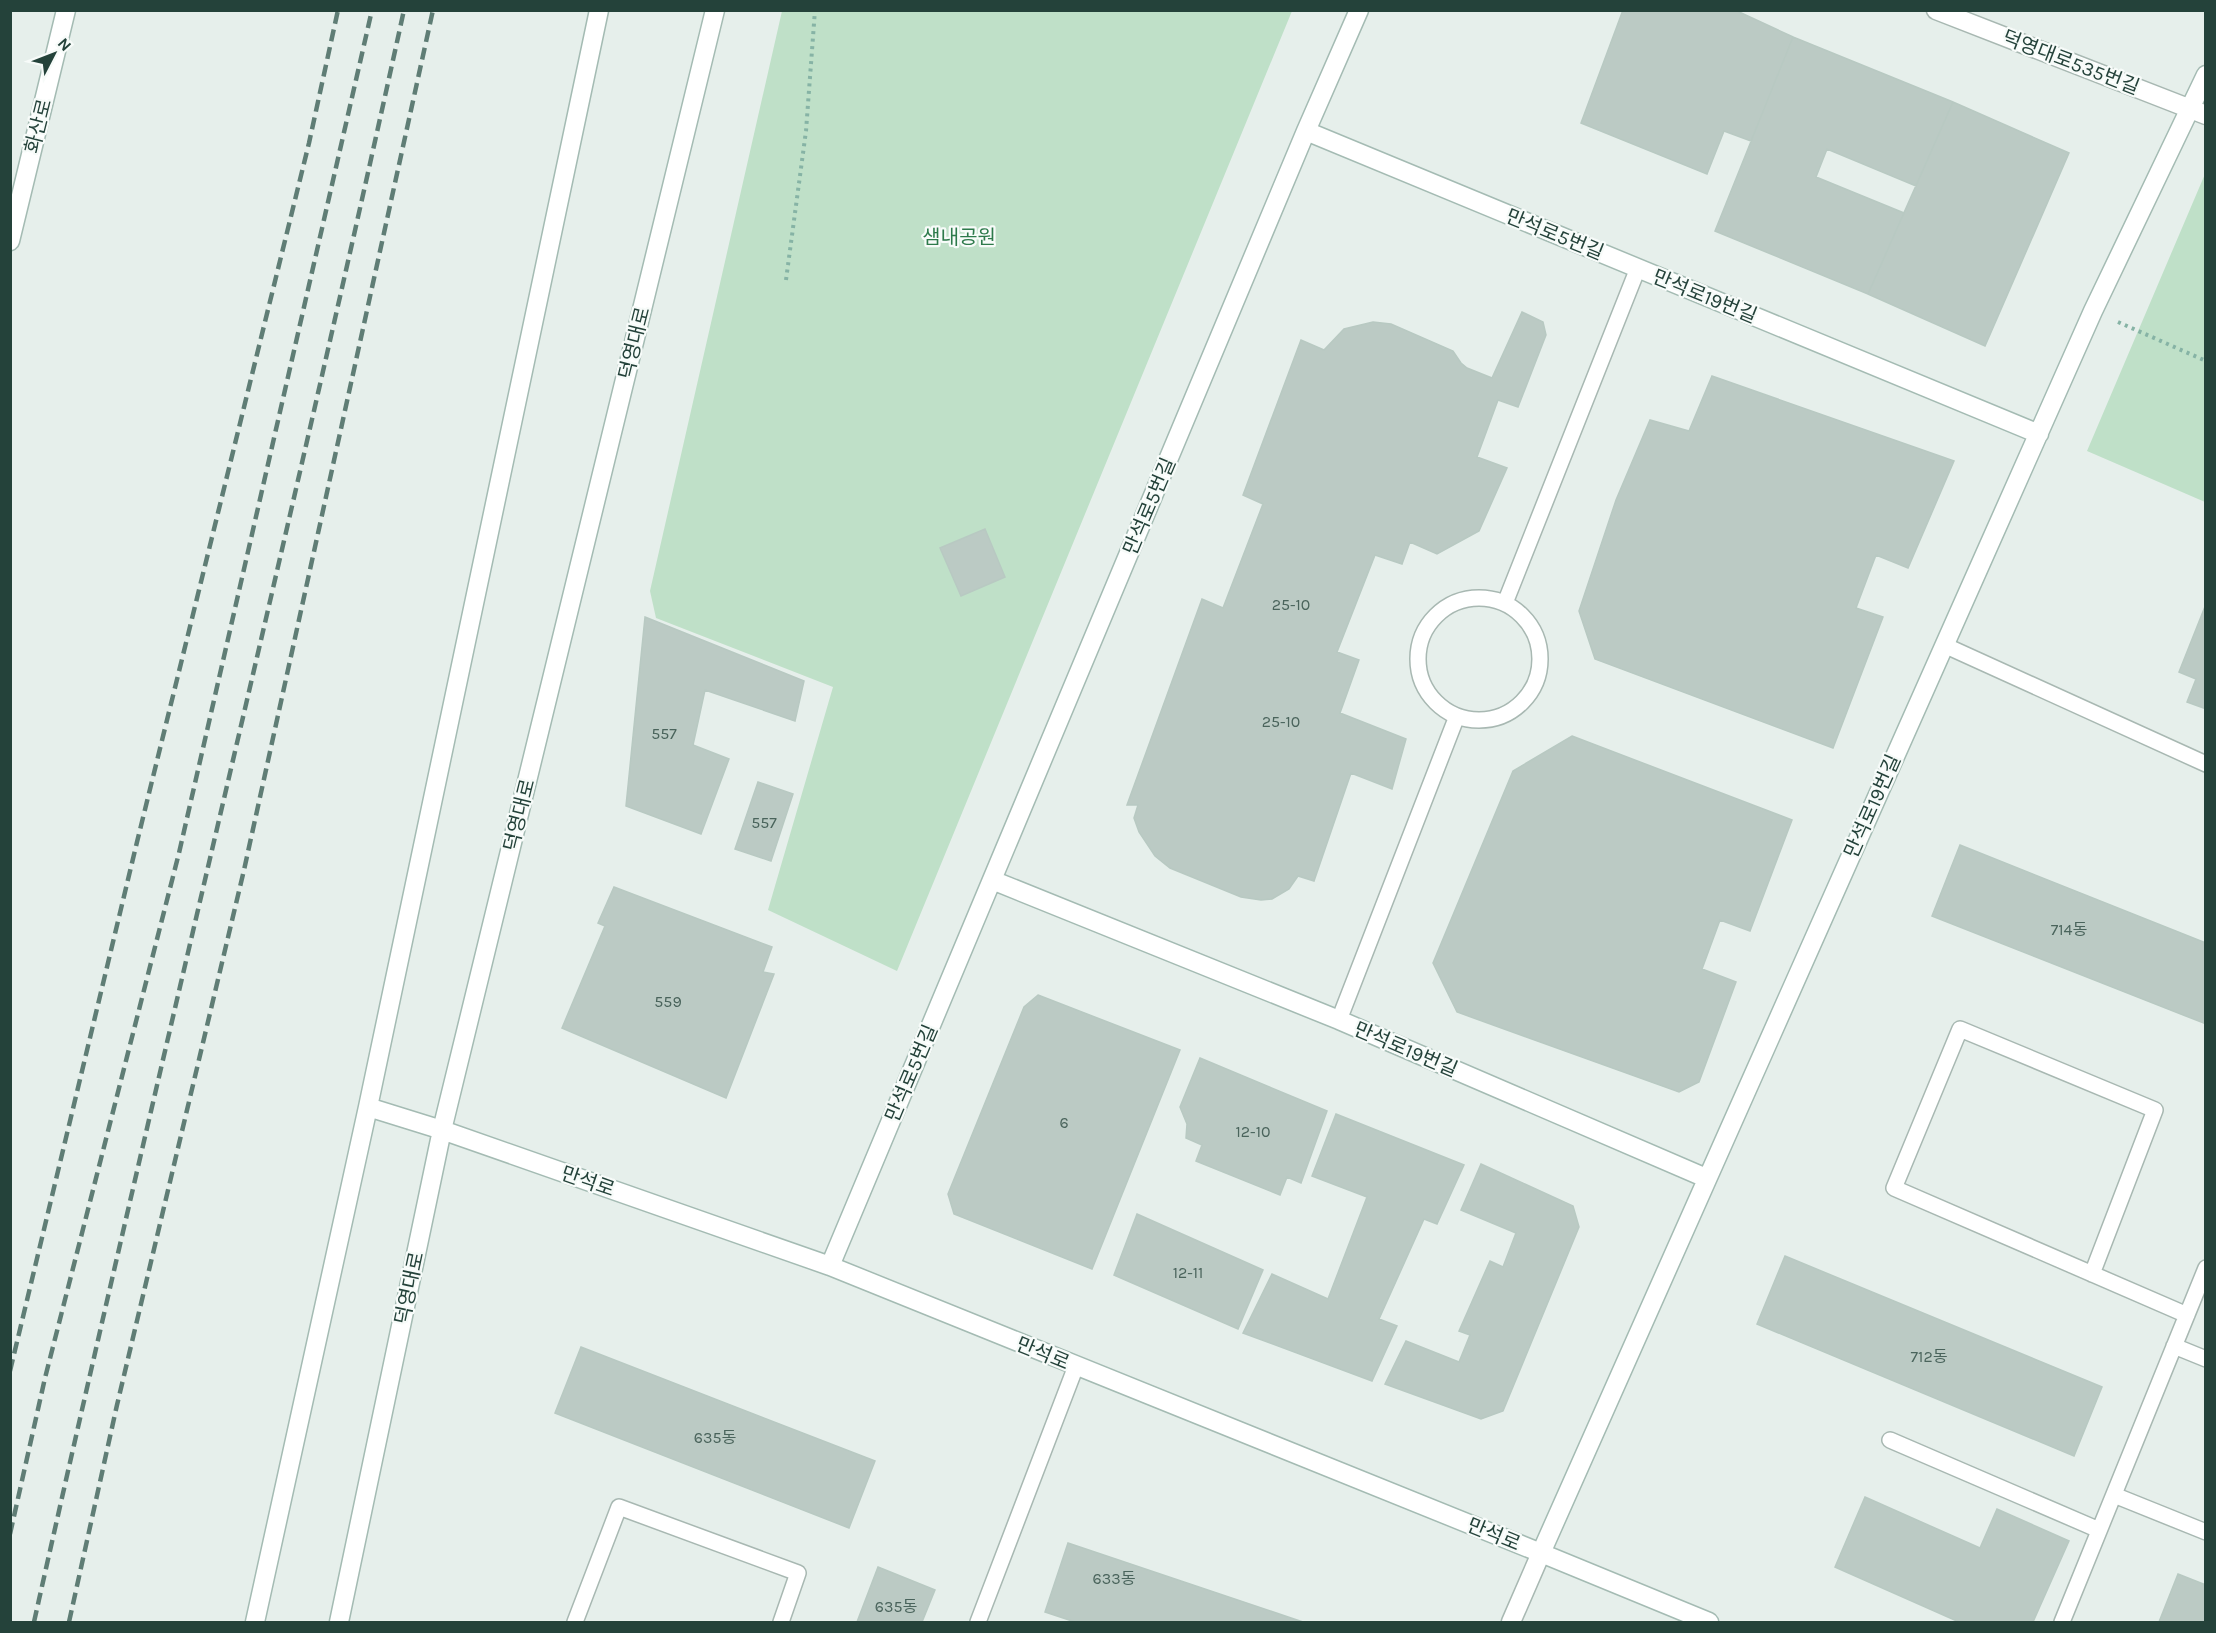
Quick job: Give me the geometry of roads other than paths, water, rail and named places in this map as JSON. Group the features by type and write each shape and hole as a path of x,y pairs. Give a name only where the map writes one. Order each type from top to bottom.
{"street":[{"name":"화산로","path":"10,241 66,10"},
{"path":"255,1623 368,1107 599,10"},
{"name":"덕영대로","path":"339,1623 442,1130 715,10"},
{"name":"만석로5번길","path":"830,1266 1306,131 1359,10"},
{"name":"덕영대로535번길","path":"1936,10 2197,111"},
{"name":"만석로19번길","path":"1511,1623 1706,1178 2093,311 2197,111 2205,75"},
{"name":"만석로5번길","path":"1306,131 1638,268"},
{"name":"만석로19번길","path":"1638,268 2039,434"},
{"path":"992,880 1339,1020"},
{"name":"만석로19번길","path":"1339,1020 1706,1178"},
{"name":"만석로","path":"368,1107 442,1130 830,1266 1541,1552 1709,1623"}],"lane":[{"name":"만석로19번길","path":"1505,603 1638,268"},
{"path":"1487,597 1505,603 1522,614 1533,629 1540,648 1540,668 1534,686 1523,703 1507,714 1487,720 1466,719 1446,711 1430,697 1420,678 1417,657 1421,636 1432,618 1449,605 1467,598 1487,597"},
{"path":"1944,645 2205,764"},
{"name":"만석로19번길","path":"1339,1020 1457,716"},
{"path":"2092,1274 2155,1110 1960,1029 1894,1188 2092,1274 2187,1315"},
{"path":"2062,1623 2205,1268"},
{"path":"2174,1346 2205,1359"},
{"path":"978,1623 1076,1366"},
{"path":"1890,1440 2099,1530"},
{"path":"2114,1495 2205,1532"},
{"path":"575,1623 618,1507 798,1573 781,1623"}],"railway":[{"path":"10,1371 309,143 338,10"},
{"path":"10,1534 45,1378 179,853 372,10"},
{"path":"34,1622 404,10"},
{"path":"69,1622 117,1405 244,870 433,10"}],"park label":[{"name":"샘내공원","path":"959,237"}]}
